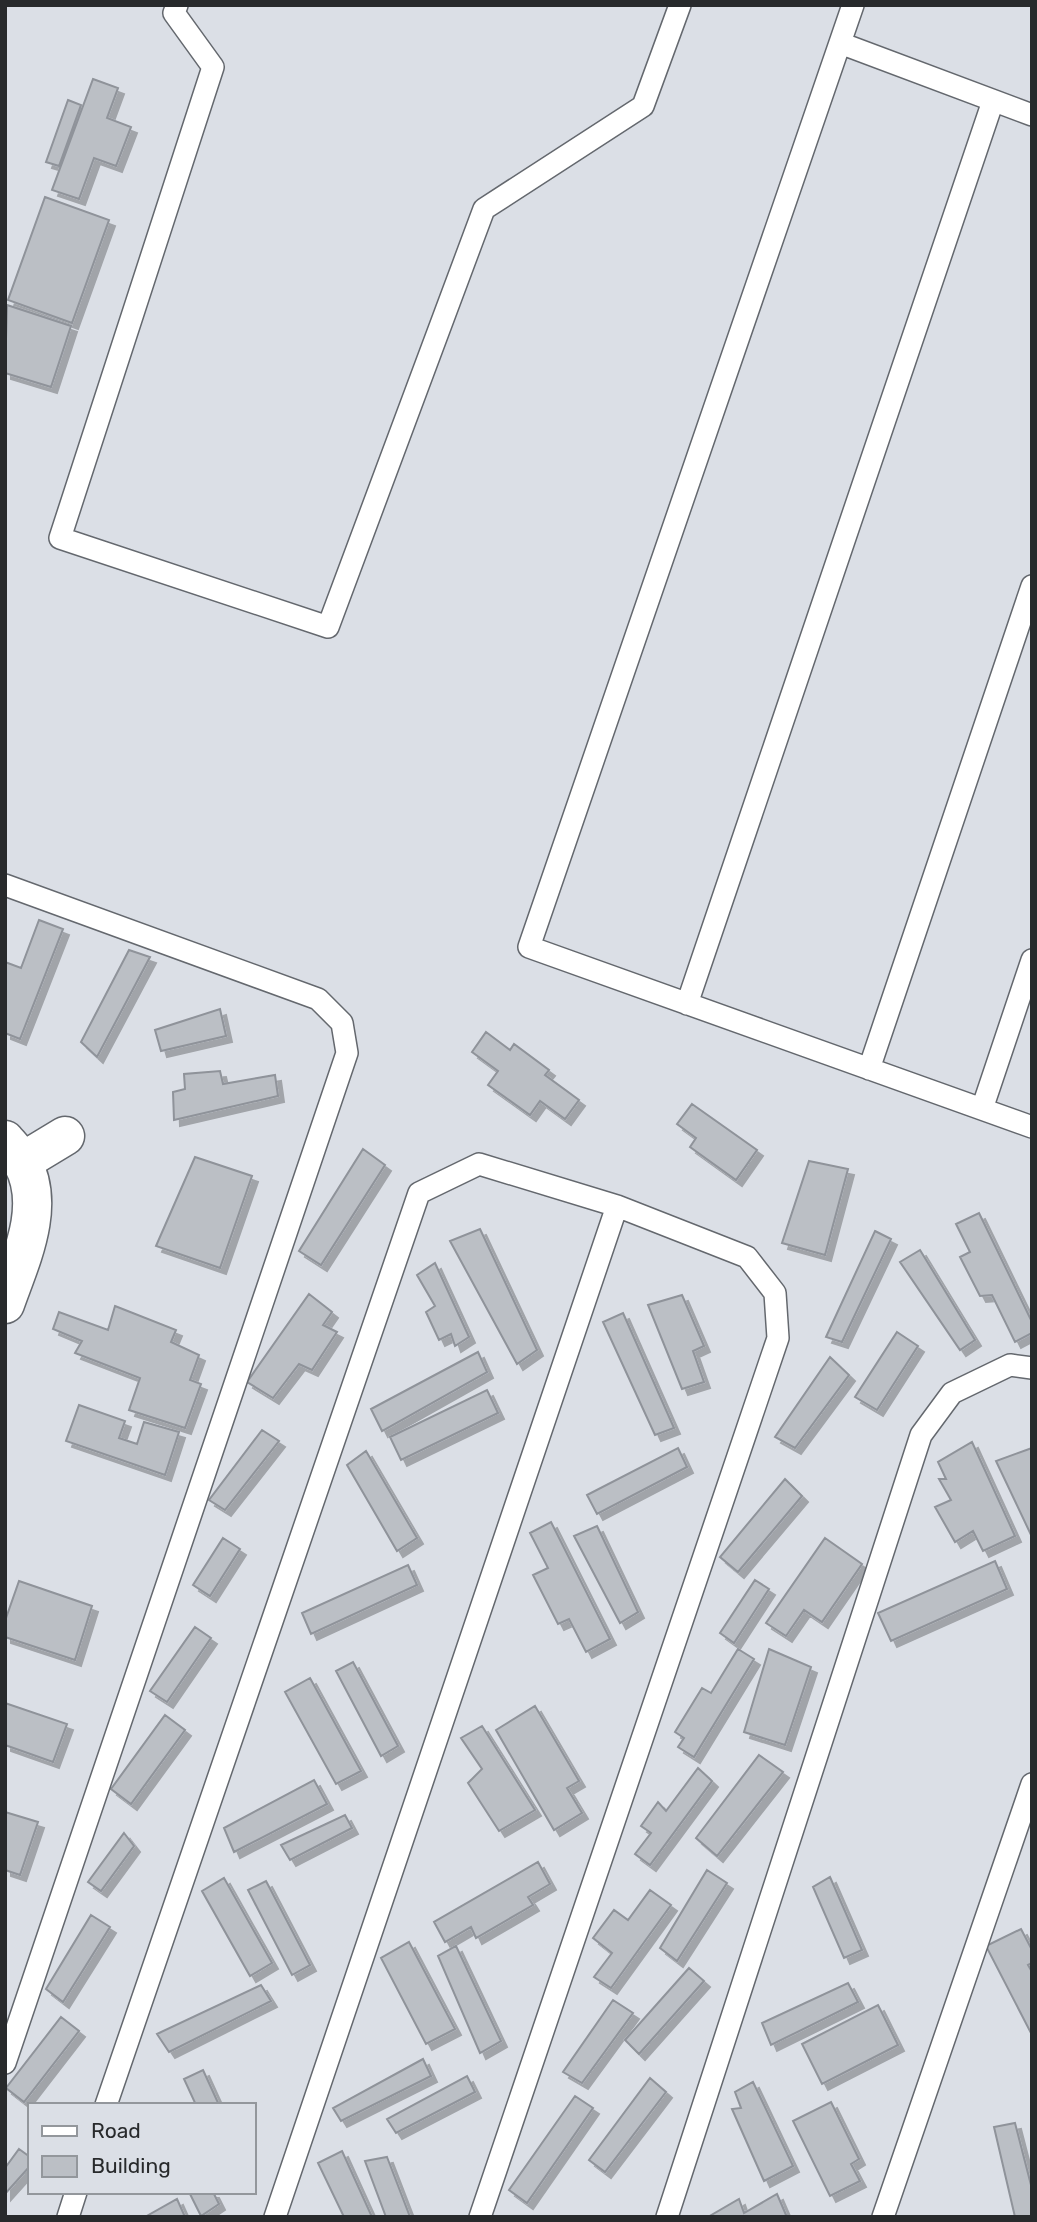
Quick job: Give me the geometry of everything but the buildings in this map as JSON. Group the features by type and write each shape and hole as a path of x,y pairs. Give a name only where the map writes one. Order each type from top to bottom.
{"street":[{"path":"5,1304 29,1234 32,1202 27,1175 14,1151 65,1136"}],"lane":[{"path":"177,5 174,13 213,67 60,538 328,627 484,209 643,106 680,5"},
{"path":"853,5 528,947 1032,1127"},
{"path":"840,43 1032,115"},
{"path":"687,1004 993,101"},
{"path":"869,1069 1032,586"},
{"path":"5,885 318,999 342,1023 347,1053 5,2063"},
{"path":"982,1109 1032,960"},
{"path":"107,2103 419,1192 479,1164 617,1206 747,1257 775,1293 778,1338 480,2217"},
{"path":"275,2217 617,1206"},
{"path":"667,2217 921,1435 952,1393 1010,1365 1032,1368"},
{"path":"883,2217 1032,1784"},
{"path":"68,2217 75,2194"}]}
